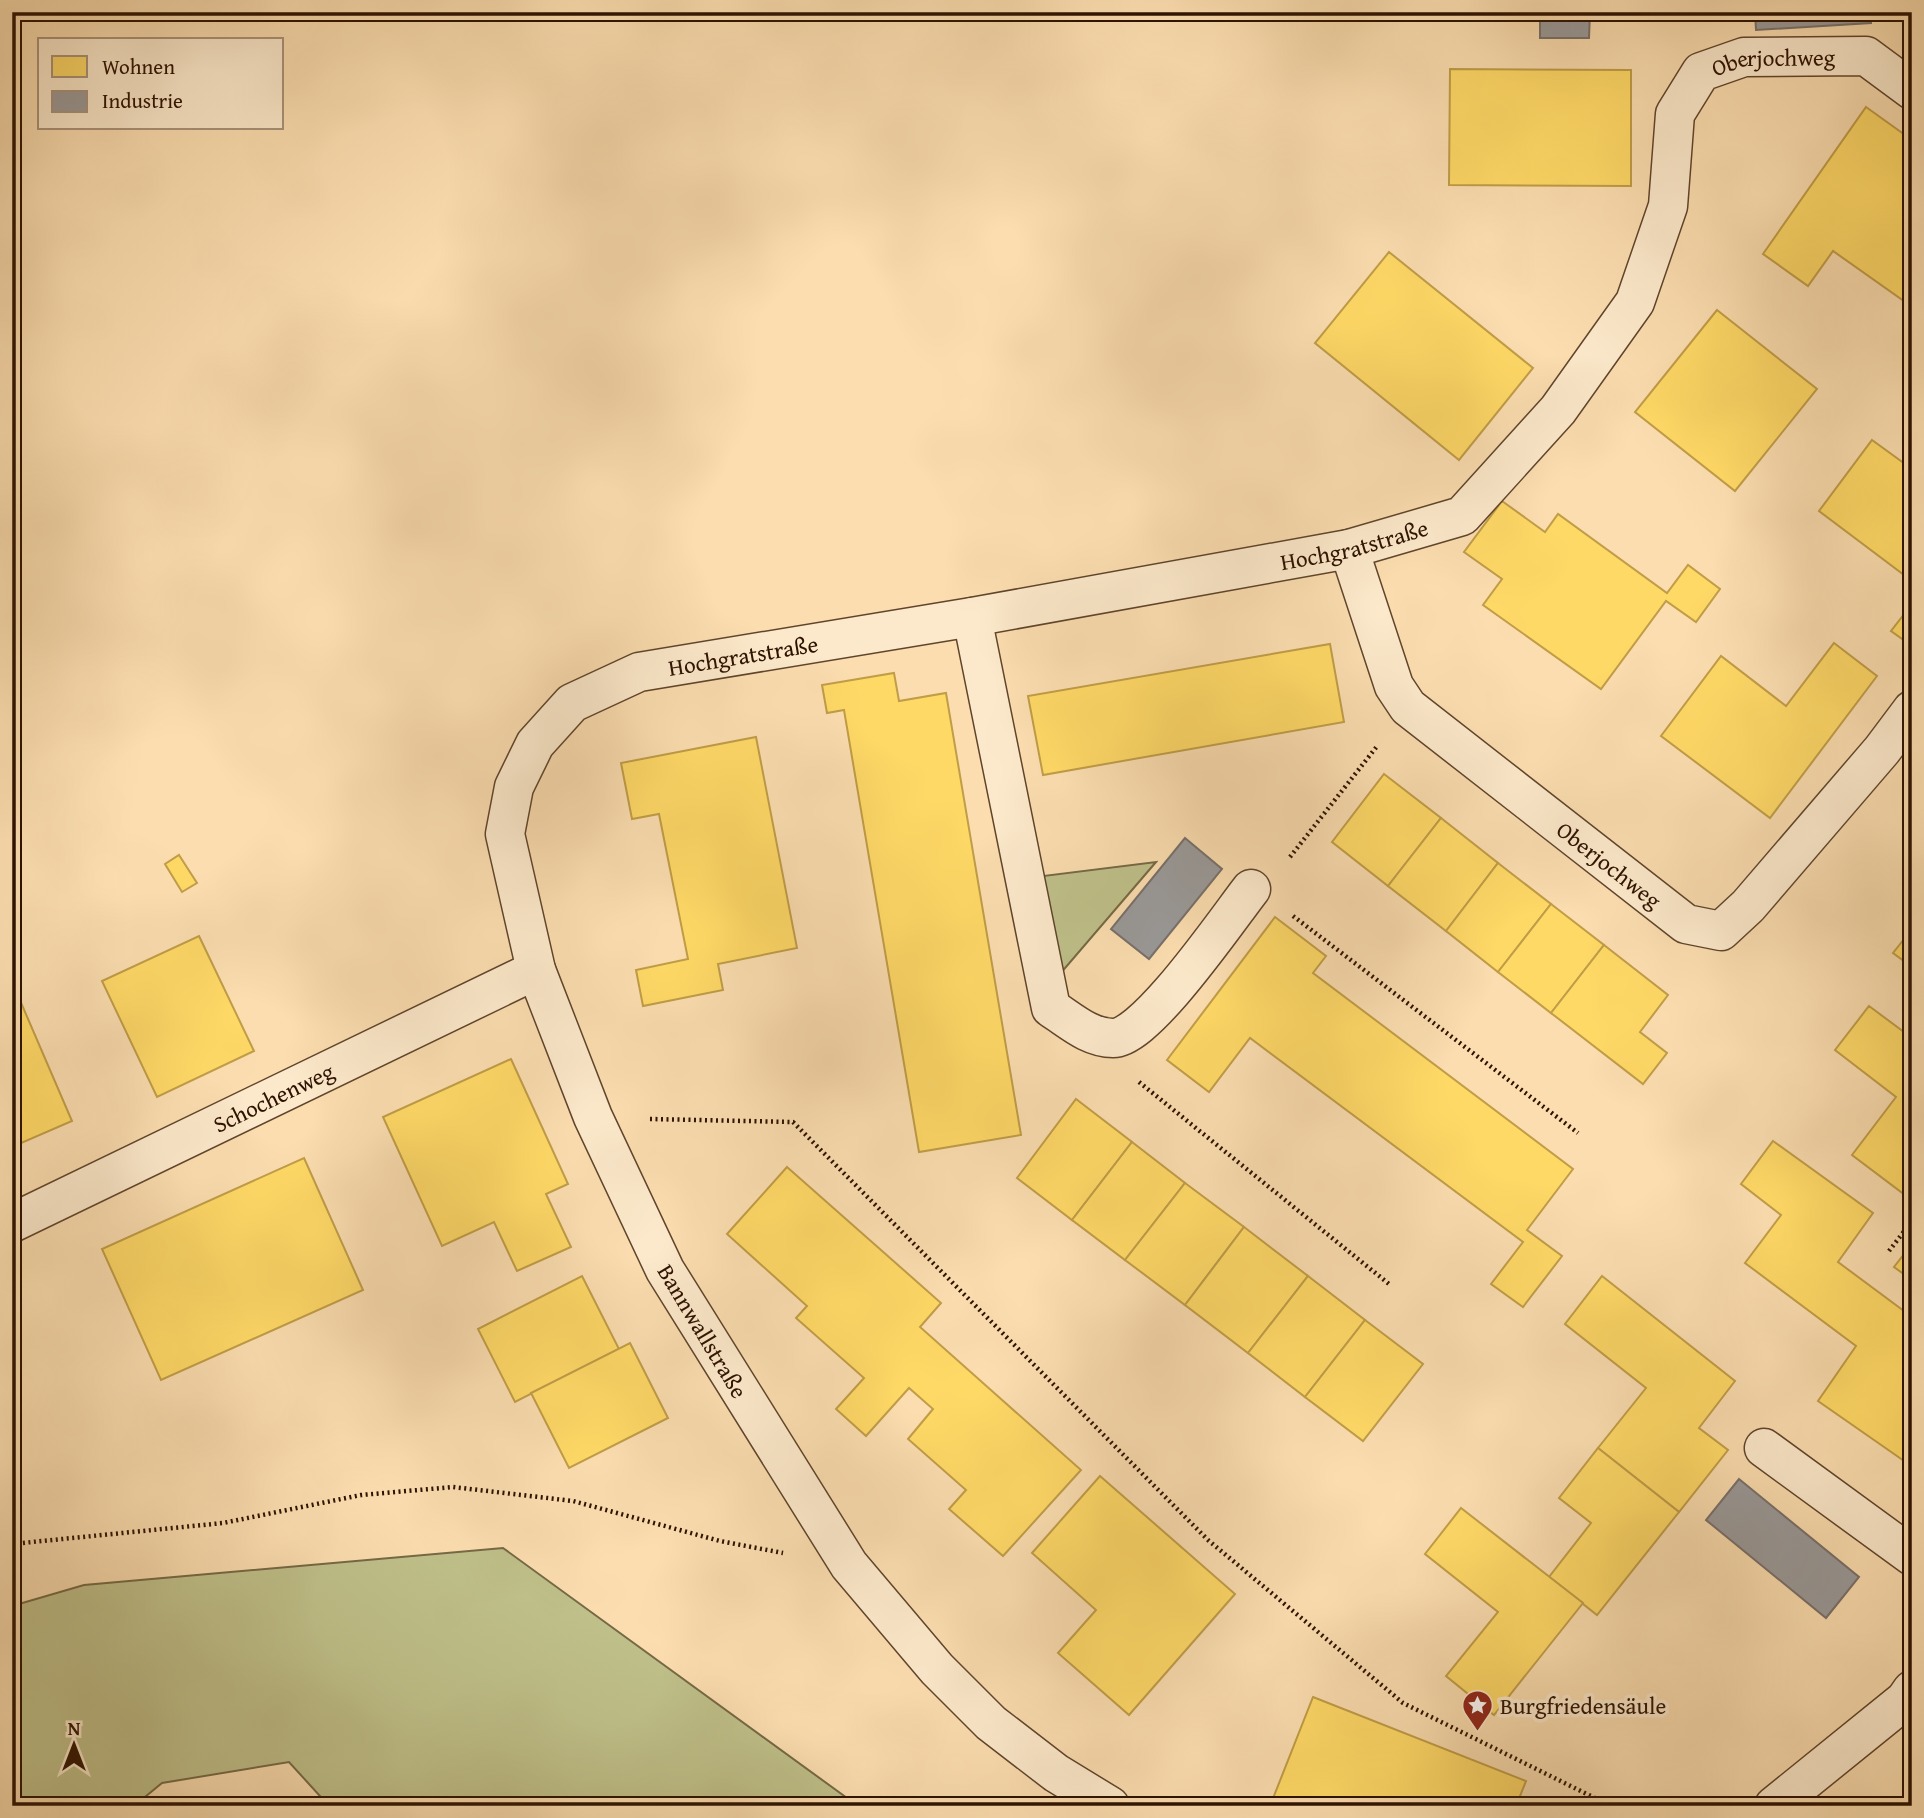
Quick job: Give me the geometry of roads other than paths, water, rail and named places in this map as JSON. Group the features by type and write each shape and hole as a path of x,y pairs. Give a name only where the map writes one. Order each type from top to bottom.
{"street":[{"name":"Oberjochweg","path":"1635,302 1668,206 1675,114 1701,72 1744,57 1866,56 1912,90"},
{"name":"Hochgratstraße","path":"535,744 572,703 639,672 972,617 1349,549 1462,516 1558,410 1635,302"},
{"name":"Oberjochweg","path":"1349,549 1394,686 1408,707 1686,924 1721,931 1748,906 1882,750 1912,710"},
{"path":"972,617 1051,1007 1092,1035 1116,1039 1133,1031 1166,999 1251,889"},
{"name":"Bannwallstraße","path":"535,744 514,787 505,834 536,970 593,1117 665,1270 849,1565 937,1669 991,1723 1056,1773 1110,1806"},
{"name":"Schochenweg","path":"12,1223 536,970"},
{"path":"1764,1448 1912,1556"},
{"path":"1774,1806 1909,1699"}],"place":[{"name":"Burgfriedensäule","path":"1477,1732"}]}
